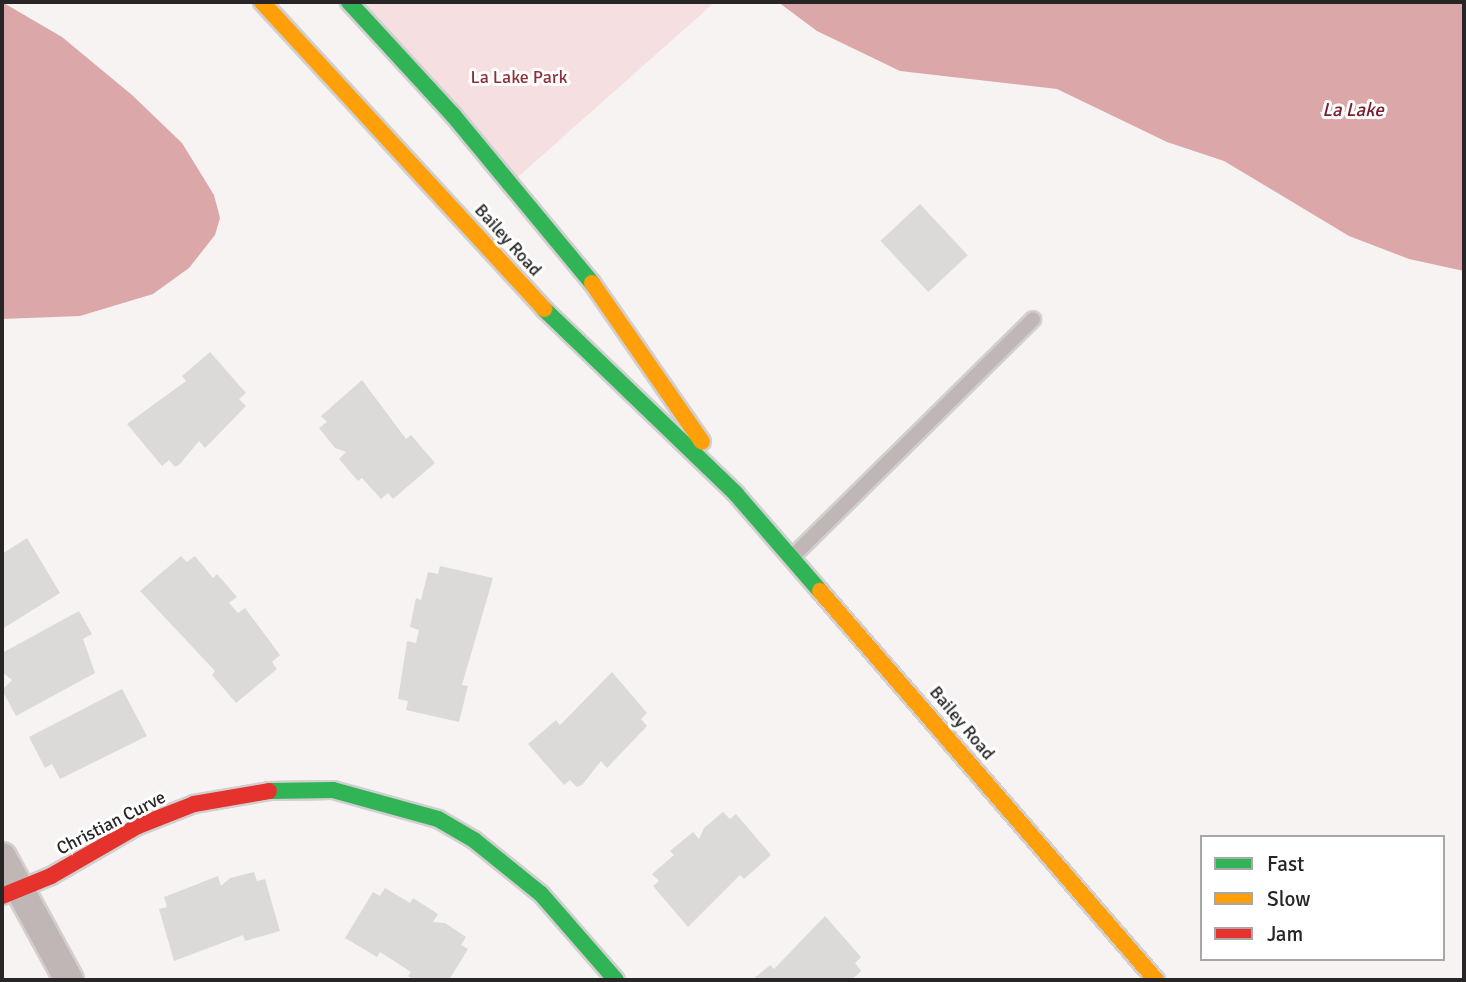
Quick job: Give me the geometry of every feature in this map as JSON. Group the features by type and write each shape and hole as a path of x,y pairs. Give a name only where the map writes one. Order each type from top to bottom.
{"main road":[{"name":"Bailey Road","path":"262,2 577,345 736,494 1156,980"},
{"name":"Bailey Road","path":"349,2 453,115 614,309 736,494"},
{"name":"Christian Curve","path":"10,893 138,826 194,804 252,791 333,790 438,819 474,840 541,894 616,980"}],"street":[{"path":"2,857 10,893 69,980"}],"lane":[{"path":"792,557 1033,319"}],"green space":[{"name":"La Lake Park","path":"349,2 715,2 510,184"}],"water":[{"path":"2,2 62,37 132,95 182,143 214,195 220,218 215,235 189,268 153,294 80,316 2,319"},
{"name":"La Lake","path":"778,2 1464,2 1464,271 1409,259 1349,236 1224,161 1167,142 1057,89 900,71 817,31"}],"building":[{"path":"920,204 968,255 928,292 881,241"},
{"path":"210,352 246,393 239,399 246,406 205,448 199,441 180,464 175,467 169,460 162,466 127,424 186,381 182,376"},
{"path":"362,380 406,439 411,435 435,463 393,499 388,493 381,499 362,478 358,481 339,459 346,452 335,448 319,428 327,422 321,416"},
{"path":"27,538 60,593 2,629 2,554"},
{"path":"181,556 187,562 195,556 213,578 217,574 237,597 229,603 238,613 245,608 280,655 272,662 277,669 236,703 212,675 215,671 140,591"},
{"path":"440,566 493,578 462,685 468,686 459,722 406,710 408,701 398,699 407,641 416,643 419,630 410,627 416,598 421,600 428,572 438,574"},
{"path":"79,611 92,634 83,639 95,673 16,716 2,690 12,680 2,672 2,653"},
{"path":"612,672 647,713 641,719 647,726 607,768 601,761 582,785 577,787 570,780 564,785 528,744 556,720 560,725"},
{"path":"122,689 147,736 60,779 52,764 45,768 29,737"},
{"path":"723,812 730,819 736,814 771,855 744,879 740,875 688,927 653,886 659,881 652,874 674,855 670,851 693,832 699,839 704,828"},
{"path":"254,872 257,881 265,879 280,931 245,941 243,935 174,961 159,909 167,907 164,897 218,876 221,886 230,878"},
{"path":"385,888 410,903 413,898 438,914 433,922 445,923 466,937 461,945 468,949 449,980 414,980 408,976 411,972 380,952 377,957 345,938 373,892 380,896"},
{"path":"825,916 861,957 855,963 861,971 857,975 851,980 752,980 770,965 774,969"}],"traffic: fast":[{"path":"349,2 453,115 592,283"},
{"path":"544,309 736,494 820,591"},
{"path":"269,791 333,790 438,819 474,840 541,894 616,980"}],"traffic: slow":[{"path":"262,2 544,309"},
{"path":"592,283 702,442"},
{"path":"820,591 1156,980"}],"traffic: jam":[{"path":"2,896 51,876 138,826 194,804 269,791"}]}
